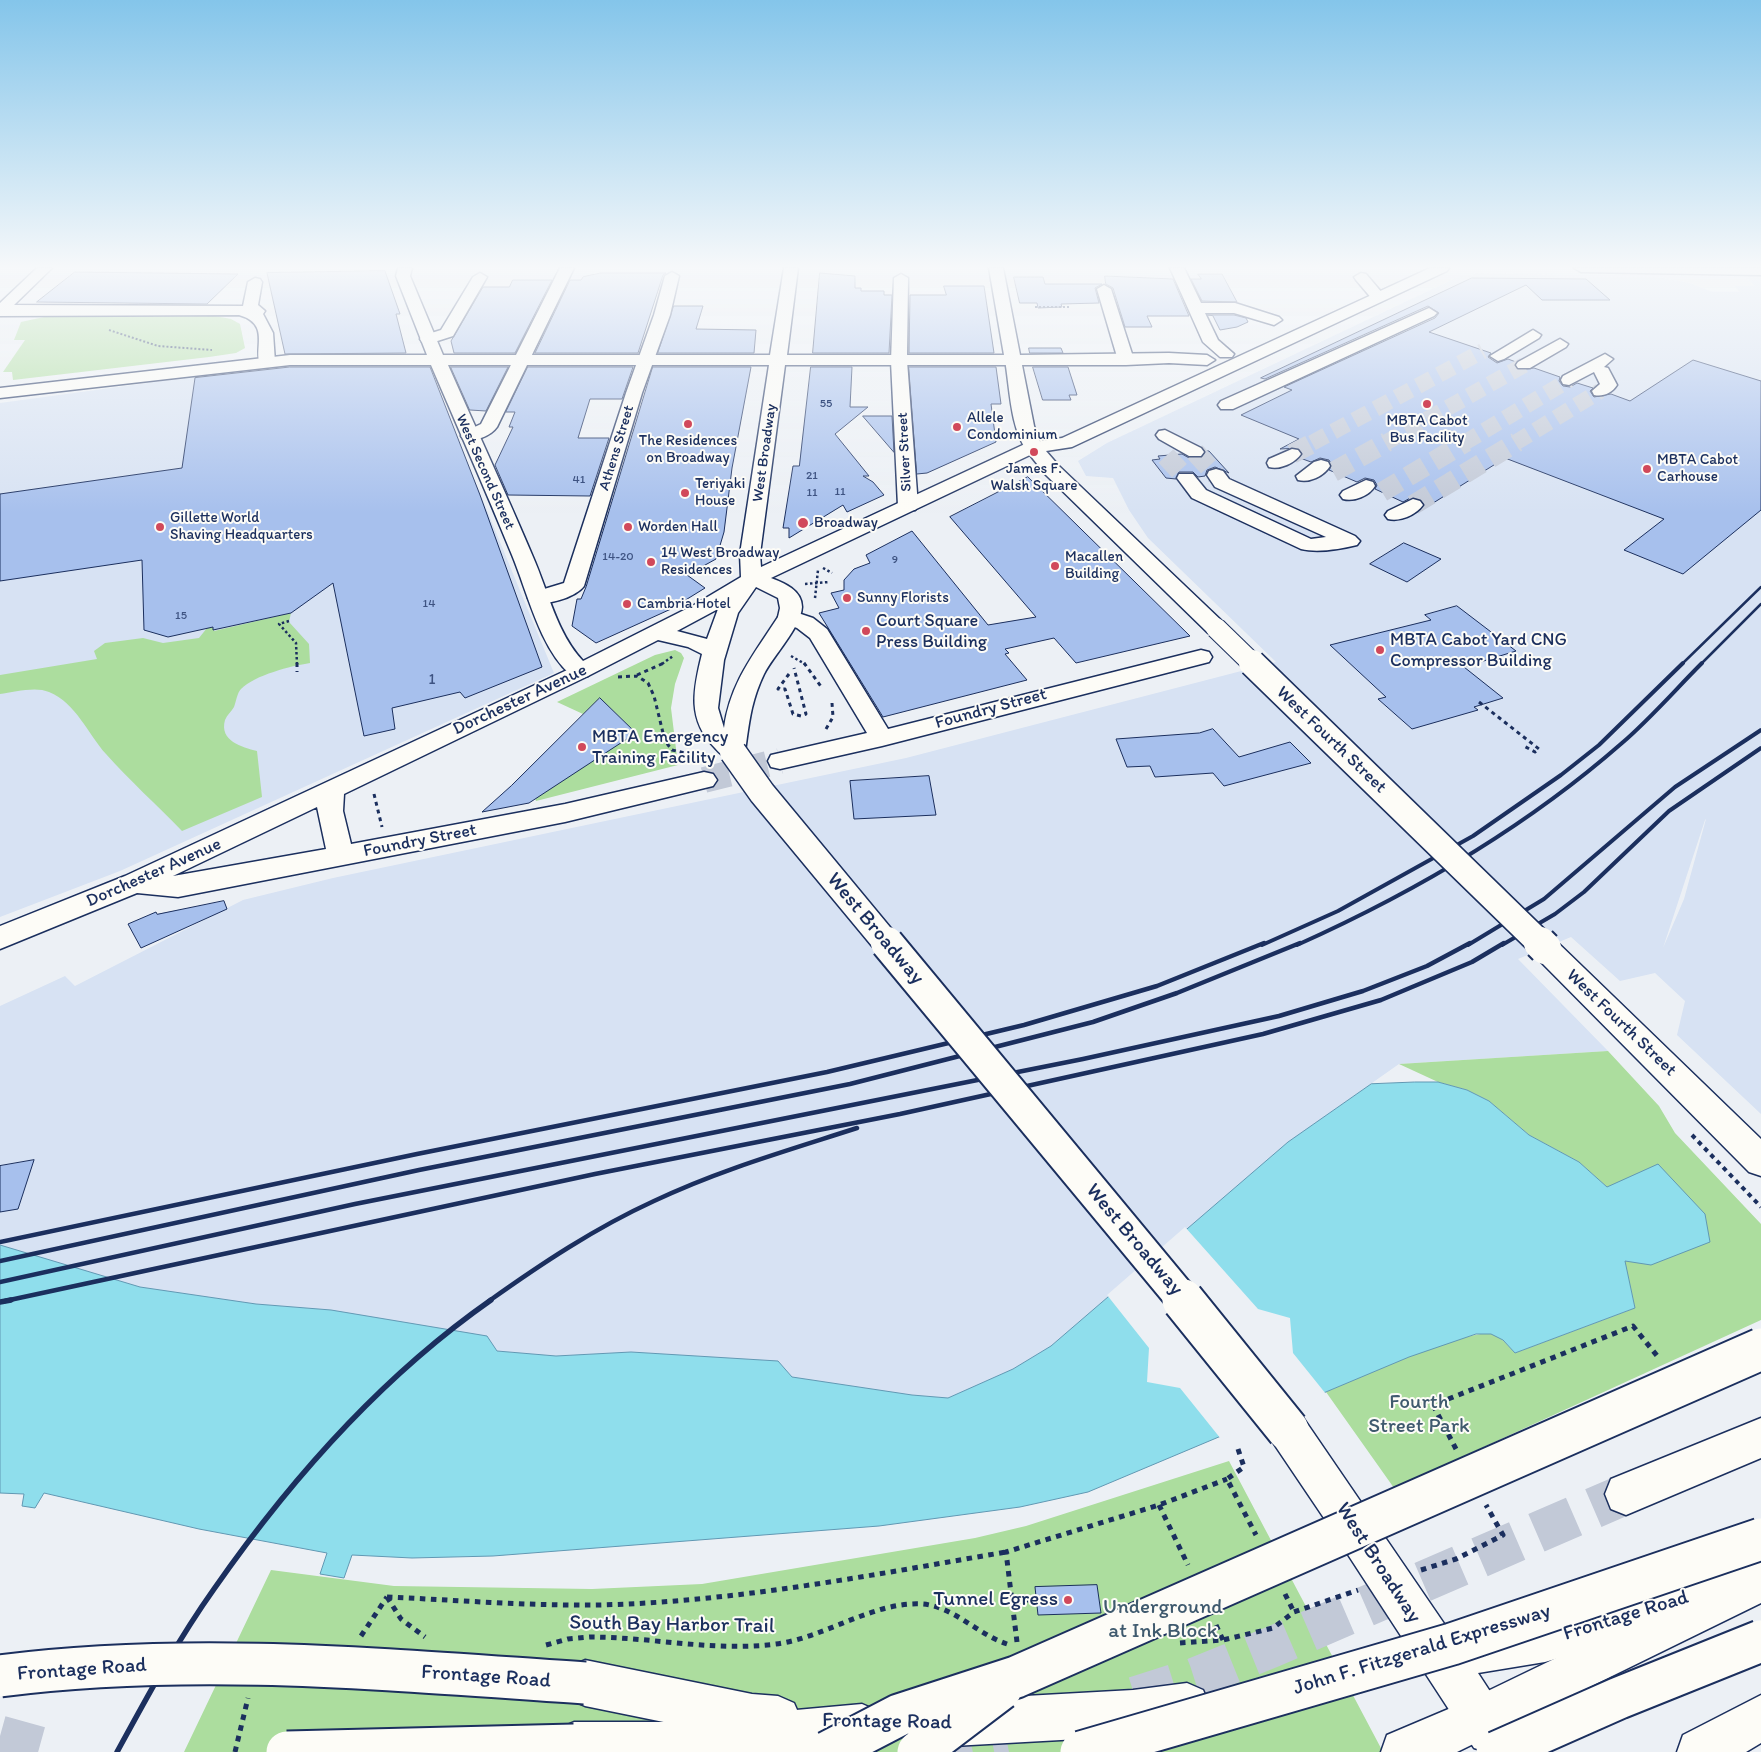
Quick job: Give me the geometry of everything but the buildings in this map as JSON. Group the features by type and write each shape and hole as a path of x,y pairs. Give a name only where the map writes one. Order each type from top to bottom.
{"main road":[{"path":"266,350 267,362"},
{"name":"West Second Street","path":"432,350 539,598 565,654 580,671"},
{"path":"470,436 488,427 527,350"},
{"name":"Athens Street","path":"539,598 573,586 649,350"},
{"name":"West Broadway","path":"779,350 750,554 752,579 730,607 706,688 708,718 720,739 733,752 762,793 1196,1315 1288,1430 1345,1512 1442,1659 1493,1741"},
{"name":"Silver Street","path":"900,350 908,506"},
{"name":"West Fourth Street","path":"1011,350 1025,426 1033,447 1054,472 1545,948 1761,1161"},
{"path":"1123,350 1126,360"},
{"path":"1126,360 1176,372 1226,362 1216,350"},
{"name":"Dorchester Avenue","path":"0,938 135,883 229,840 331,789 655,634 702,610 752,579 1033,447 1066,443 1226,362 1259,350"},
{"path":"1227,405 1252,396 1351,350"},
{"path":"1530,365 1552,350"},
{"path":"1530,365 1552,350"},
{"path":"1530,365 1552,350"},
{"path":"0,393 267,362 436,360 1126,360 1162,358 1207,360"},
{"name":"Dorchester Avenue","path":"1176,372 1207,360 1226,362"},
{"path":"1530,365 1607,364 1609,384 1600,390"},
{"name":"Dorchester Avenue","path":"1033,447 1045,434 1056,428"},
{"path":"1166,435 1181,454 1166,435"},
{"path":"1200,476 1222,483 1350,541 1308,545 1199,494 1200,476"},
{"path":"733,752 739,705 753,673 789,617 792,607 790,597 786,592 752,579"},
{"path":"789,617 805,623 818,634 882,738"},
{"path":"655,634 696,642 716,652"},
{"name":"Foundry Street","path":"780,761 882,738 1201,657"},
{"name":"Foundry Street","path":"135,883 178,887 341,857 596,806 704,780"},
{"path":"331,789 330,811 341,857"},
{"path":"828,1752 899,1715 1019,1657 1761,1348"},
{"path":"1626,1494 1761,1438"},
{"name":"John F. Fitzgerald Expressway","path":"1081,1752 1452,1644 1761,1539"},
{"name":"Frontage Road","path":"0,1676 128,1666 218,1665 363,1669 585,1683 752,1717 881,1726 1004,1722 1133,1713 1358,1682 1442,1659 1545,1640 1723,1587 1761,1572"},
{"path":"1404,1752 1493,1741 1761,1580"},
{"path":"1437,1752 1493,1741 1619,1698 1761,1641"},
{"path":"918,1752 1019,1657"},
{"path":"1700,1752 1761,1718"},
{"path":"287,1752 664,1745 881,1726"}],"path":[{"path":"212,350 217,352"},
{"path":"824,569 832,573"},
{"path":"805,584 829,582"},
{"path":"289,622 279,624 296,643 297,672"},
{"path":"617,677 637,676 658,667 675,654"},
{"path":"790,656 801,659 807,665 832,704 834,714 832,723 823,732"},
{"path":"789,674 778,688 785,689 793,714 801,716 806,714 794,668"},
{"path":"637,676 646,680 652,688 666,745 678,753 685,752"},
{"path":"1478,702 1539,749 1535,752 1524,746"},
{"path":"1459,1454 1433,1405 1633,1326 1661,1361"},
{"path":"387,1597 598,1605 719,1597 815,1585 1006,1552 1159,1505 1227,1479 1244,1467 1238,1449"},
{"path":"1227,1479 1258,1541"},
{"path":"1456,1559 1503,1534 1485,1502"},
{"path":"1006,1552 1019,1657"},
{"path":"1176,1644 1223,1640 1273,1628 1294,1612 1281,1585"},
{"path":"1012,1600 1036,1600"},
{"name":"South Bay Harbor Trail","path":"540,1648 564,1638 580,1637 731,1646 775,1645 806,1638 908,1604 939,1608 1000,1642 1019,1657"}],"shaded area":[{"path":"1304,350 1761,350 1761,1114 1677,1035 1685,1001 1655,973 1620,981 1571,937 1518,959 1608,1051 1399,1064 1288,1142 1051,1346 1013,1369 948,1398 912,1395 792,1377 777,1361 631,1352 556,1356 497,1351 487,1336 331,1310 256,1304 140,1287 0,1245 0,1006 65,976 75,986 243,900 333,878 906,758 1276,662 1148,538 1129,510 1113,478 1086,476 1078,461 1107,443","holes":["1706,819 1684,899 1663,948 1705,820"]},
{"name":"Gillette World Shaving Headquarters","path":"427,365 554,673 120,871 0,917 0,403 273,366"}],"green space":[{"path":"18,350 242,350 236,353 209,357 13,380 12,372 3,372"},
{"path":"291,613 289,622 309,644 310,663 274,672 247,684 240,691 234,707 225,720 225,733 233,742 257,751 262,797 182,831 115,764 99,746 74,711 58,697 38,689 0,694 0,675 97,659 94,651 105,643 143,638 163,643 199,638 207,628 213,627 214,631"},
{"path":"675,650 681,653 684,658 675,684 671,708 678,765 536,801 535,798 636,733 600,698 583,714 557,702 655,655"},
{"name":"Fourth Street Park","path":"1608,1051 1659,1106 1675,1133 1761,1224 1761,1320 1394,1488 1326,1392 1410,1356 1460,1339 1479,1334 1496,1335 1515,1353 1635,1308 1607,1187 1579,1162 1529,1135 1489,1101 1467,1090 1438,1082 1399,1064"},
{"name":"Underground at Ink Block","path":"1229,1461 1383,1752 184,1752 271,1570 394,1586 592,1589 702,1584 975,1538 1026,1526"}],"water":[{"path":"1438,1082 1467,1090 1489,1101 1529,1135 1579,1162 1607,1187 1658,1164 1705,1214 1710,1242 1651,1265 1625,1261 1635,1308 1515,1353 1503,1340 1491,1334 1476,1334 1409,1357 1088,1492 1020,1507 879,1526 493,1556 412,1558 352,1555 344,1578 320,1574 327,1553 199,1529 44,1493 35,1508 22,1506 24,1494 0,1493 0,1245 140,1287 256,1304 331,1310 487,1336 497,1351 556,1356 631,1352 778,1361 792,1377 912,1395 948,1398 1013,1369 1051,1346 1288,1142 1371,1084"}],"pier":[{"path":"1185,1227 1258,1309 1290,1318 1293,1353 1326,1394 1221,1439 1180,1388 1147,1382 1149,1348 1107,1295"}],"tunnel":[{"path":"1312,443 1483,351"},
{"path":"1385,443 1524,365"},
{"path":"1464,443 1569,380"},
{"path":"1515,443 1600,391"},
{"path":"1292,454 1315,442"},
{"path":"1333,472 1387,442"},
{"path":"1382,492 1466,442"},
{"path":"1413,505 1517,442"},
{"path":"1195,452 1216,475"},
{"path":"1166,456 1186,478"},
{"path":"704,780 780,761"},
{"path":"1135,1697 1195,1678 1272,1647 1626,1494"},
{"path":"0,1736 58,1752"},
{"path":"931,1752 1006,1737"}],"railway":[{"path":"1682,664 1761,587"},
{"path":"1702,663 1761,604"},
{"path":"1262,945 1338,911 1473,836 1561,775 1599,745 1683,663"},
{"path":"1297,945 1425,881 1507,831 1585,774 1632,734 1702,663"},
{"path":"1468,945 1544,899 1675,787 1761,730"},
{"path":"1502,945 1555,914 1584,892 1669,811 1761,748"},
{"path":"0,1242 417,1154 827,1072 1024,1025 1157,986 1264,943"},
{"path":"0,1261 419,1170 850,1084 1093,1022 1177,993 1300,943"},
{"path":"0,1282 355,1204 1083,1059 1279,1016 1363,991 1427,966 1470,943"},
{"path":"5,1301 595,1174 900,1114 1263,1034 1381,1000 1472,962 1504,943"},
{"path":"489,1301 569,1247 654,1201 729,1170 857,1128"},
{"path":"0,1302 11,1300"},
{"path":"117,1752 187,1629 243,1548 306,1470 340,1432 412,1362 491,1300"}],"place":[{"name":"MBTA Cabot Bus Facility","path":"1427,404"},
{"name":"The Residences on Broadway","path":"688,424"},
{"name":"Allele Condominium","path":"957,427"},
{"name":"James F. Walsh Square","path":"1034,452"},
{"name":"MBTA Cabot Carhouse","path":"1647,469"},
{"name":"Teriyaki House","path":"685,493"},
{"name":"Broadway","path":"803,523"},
{"name":"Gillette World Shaving Headquarters","path":"160,527"},
{"name":"Worden Hall","path":"628,527"},
{"name":"14 West Broadway Residences","path":"651,562"},
{"name":"Macallen Building","path":"1055,566"},
{"name":"Sunny Florists","path":"847,598"},
{"name":"Cambria Hotel","path":"627,604"},
{"name":"Court Square Press Building","path":"866,631"},
{"name":"MBTA Cabot Yard CNG Compressor Building","path":"1380,650"},
{"name":"MBTA Emergency Training Facility","path":"582,747"},
{"name":"Tunnel Egress","path":"1068,1600"}]}
